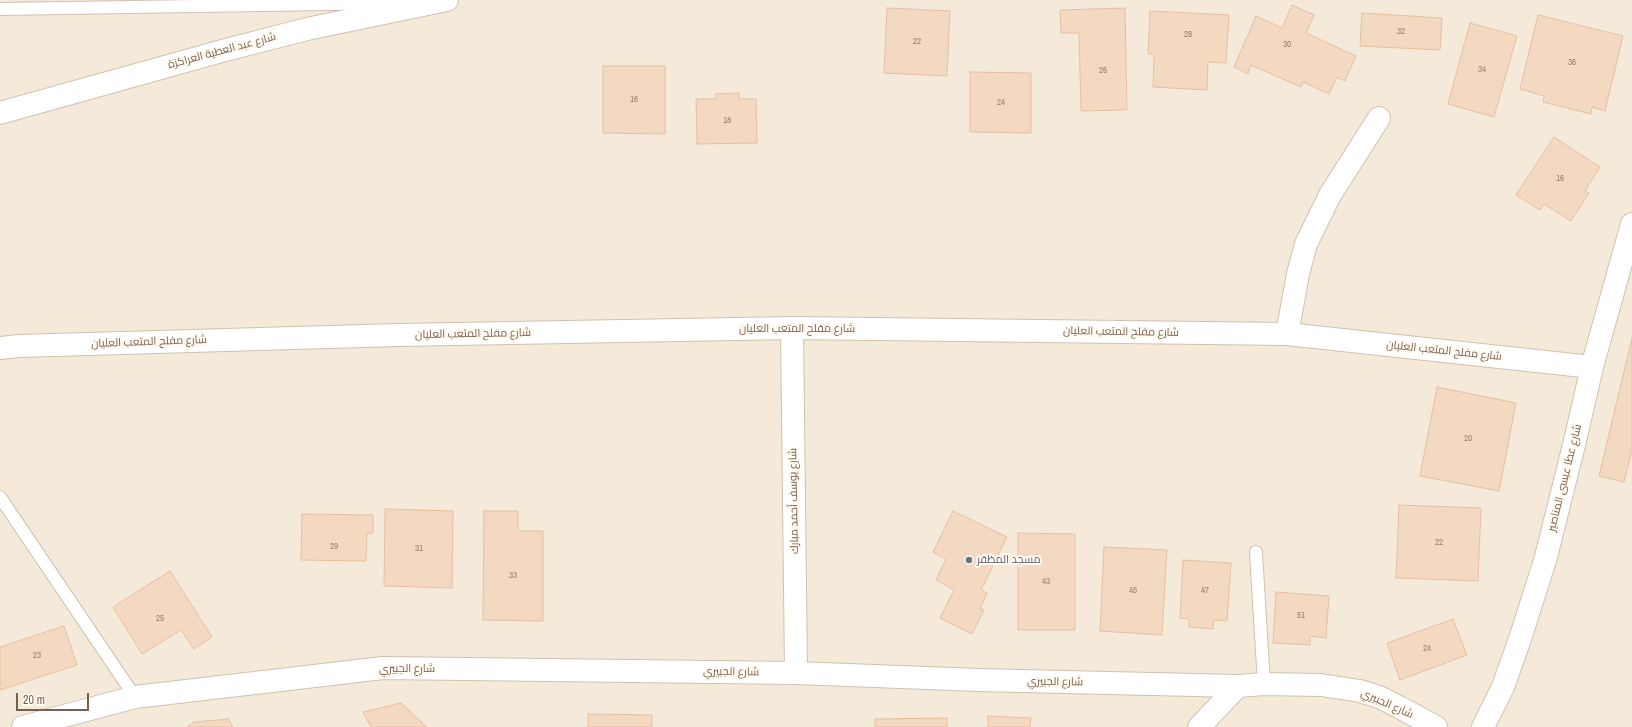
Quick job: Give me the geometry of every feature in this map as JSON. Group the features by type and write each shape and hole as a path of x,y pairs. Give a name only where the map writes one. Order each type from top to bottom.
{"street":[{"name":"شارع عبد العطية العراكزة","path":"0,113 292,33 442,1"},
{"path":"1287,334 1298,274 1306,244 1330,195 1379,118"},
{"name":"شارع عطا عيسى المناصير","path":"1483,727 1502,687 1521,636 1546,557 1592,367 1632,224"},
{"name":"شارع مفلح المتعب العليان","path":"0,348 19,346 398,335 792,328 1287,334 1592,367"},
{"name":"شارع يوسف أحمد مبارك","path":"792,328 796,673"},
{"name":"شارع الجبيري","path":"23,727 135,697 383,668 796,673 979,680 1238,686 1264,684 1322,685 1360,691 1399,707 1436,727"},
{"path":"1199,727 1238,686"}],"lane":[{"path":"0,9 442,1"},
{"path":"0,497 135,697"},
{"path":"1256,552 1264,684"}],"shaded area":[{"path":"0,0 1632,0 1632,727 0,727"}],"building":[{"path":"1292,5 1314,15 1306,33 1356,56 1345,81 1337,77 1329,94 1303,82 1301,87 1251,65 1248,74 1234,67 1256,16 1282,28"},
{"path":"887,8 950,11 947,76 884,73"},
{"path":"1125,8 1127,110 1081,111 1079,33 1061,33 1060,10"},
{"path":"1150,11 1229,15 1226,63 1208,62 1207,90 1153,87 1154,54 1148,54"},
{"path":"1362,13 1442,18 1440,50 1360,46"},
{"path":"1538,15 1623,36 1605,111 1592,107 1591,114 1543,102 1544,96 1520,89"},
{"path":"1470,23 1517,36 1494,117 1448,104"},
{"path":"603,66 665,66 665,134 603,133"},
{"path":"970,72 1031,73 1031,133 970,132"},
{"path":"739,93 739,99 756,99 757,143 697,144 696,99 716,99 715,94"},
{"path":"1554,137 1600,167 1585,191 1589,193 1571,221 1544,204 1540,210 1516,195"},
{"path":"1632,338 1632,450 1624,482 1599,476"},
{"path":"1437,387 1516,403 1499,491 1420,476"},
{"path":"1399,505 1481,508 1478,581 1396,578"},
{"path":"385,509 453,511 452,588 384,586"},
{"path":"484,511 518,511 518,531 543,531 543,621 483,620"},
{"path":"953,511 1007,537 981,590 987,593 980,609 984,610 972,634 940,618 954,590 936,580 946,559 933,552"},
{"path":"302,514 373,515 373,533 367,533 366,561 301,560"},
{"path":"1018,533 1075,534 1075,630 1018,630"},
{"path":"1104,547 1167,550 1162,635 1100,631"},
{"path":"1183,560 1231,563 1227,621 1214,620 1213,629 1189,627 1189,619 1180,618"},
{"path":"170,571 212,637 194,649 181,630 142,654 113,607"},
{"path":"1276,592 1329,596 1326,638 1310,636 1310,645 1273,643"},
{"path":"1453,619 1467,655 1400,680 1387,643"},
{"path":"64,626 77,665 0,690 0,647"},
{"path":"401,703 427,727 371,727 363,712"},
{"path":"588,714 652,715 652,727 588,727"},
{"path":"988,716 1031,718 1030,727 988,727"},
{"path":"947,718 947,727 875,727 875,719"},
{"path":"228,719 233,727 187,727 194,722"}],"place":[{"name":"مسجد المظفر","path":"969,560"}]}
